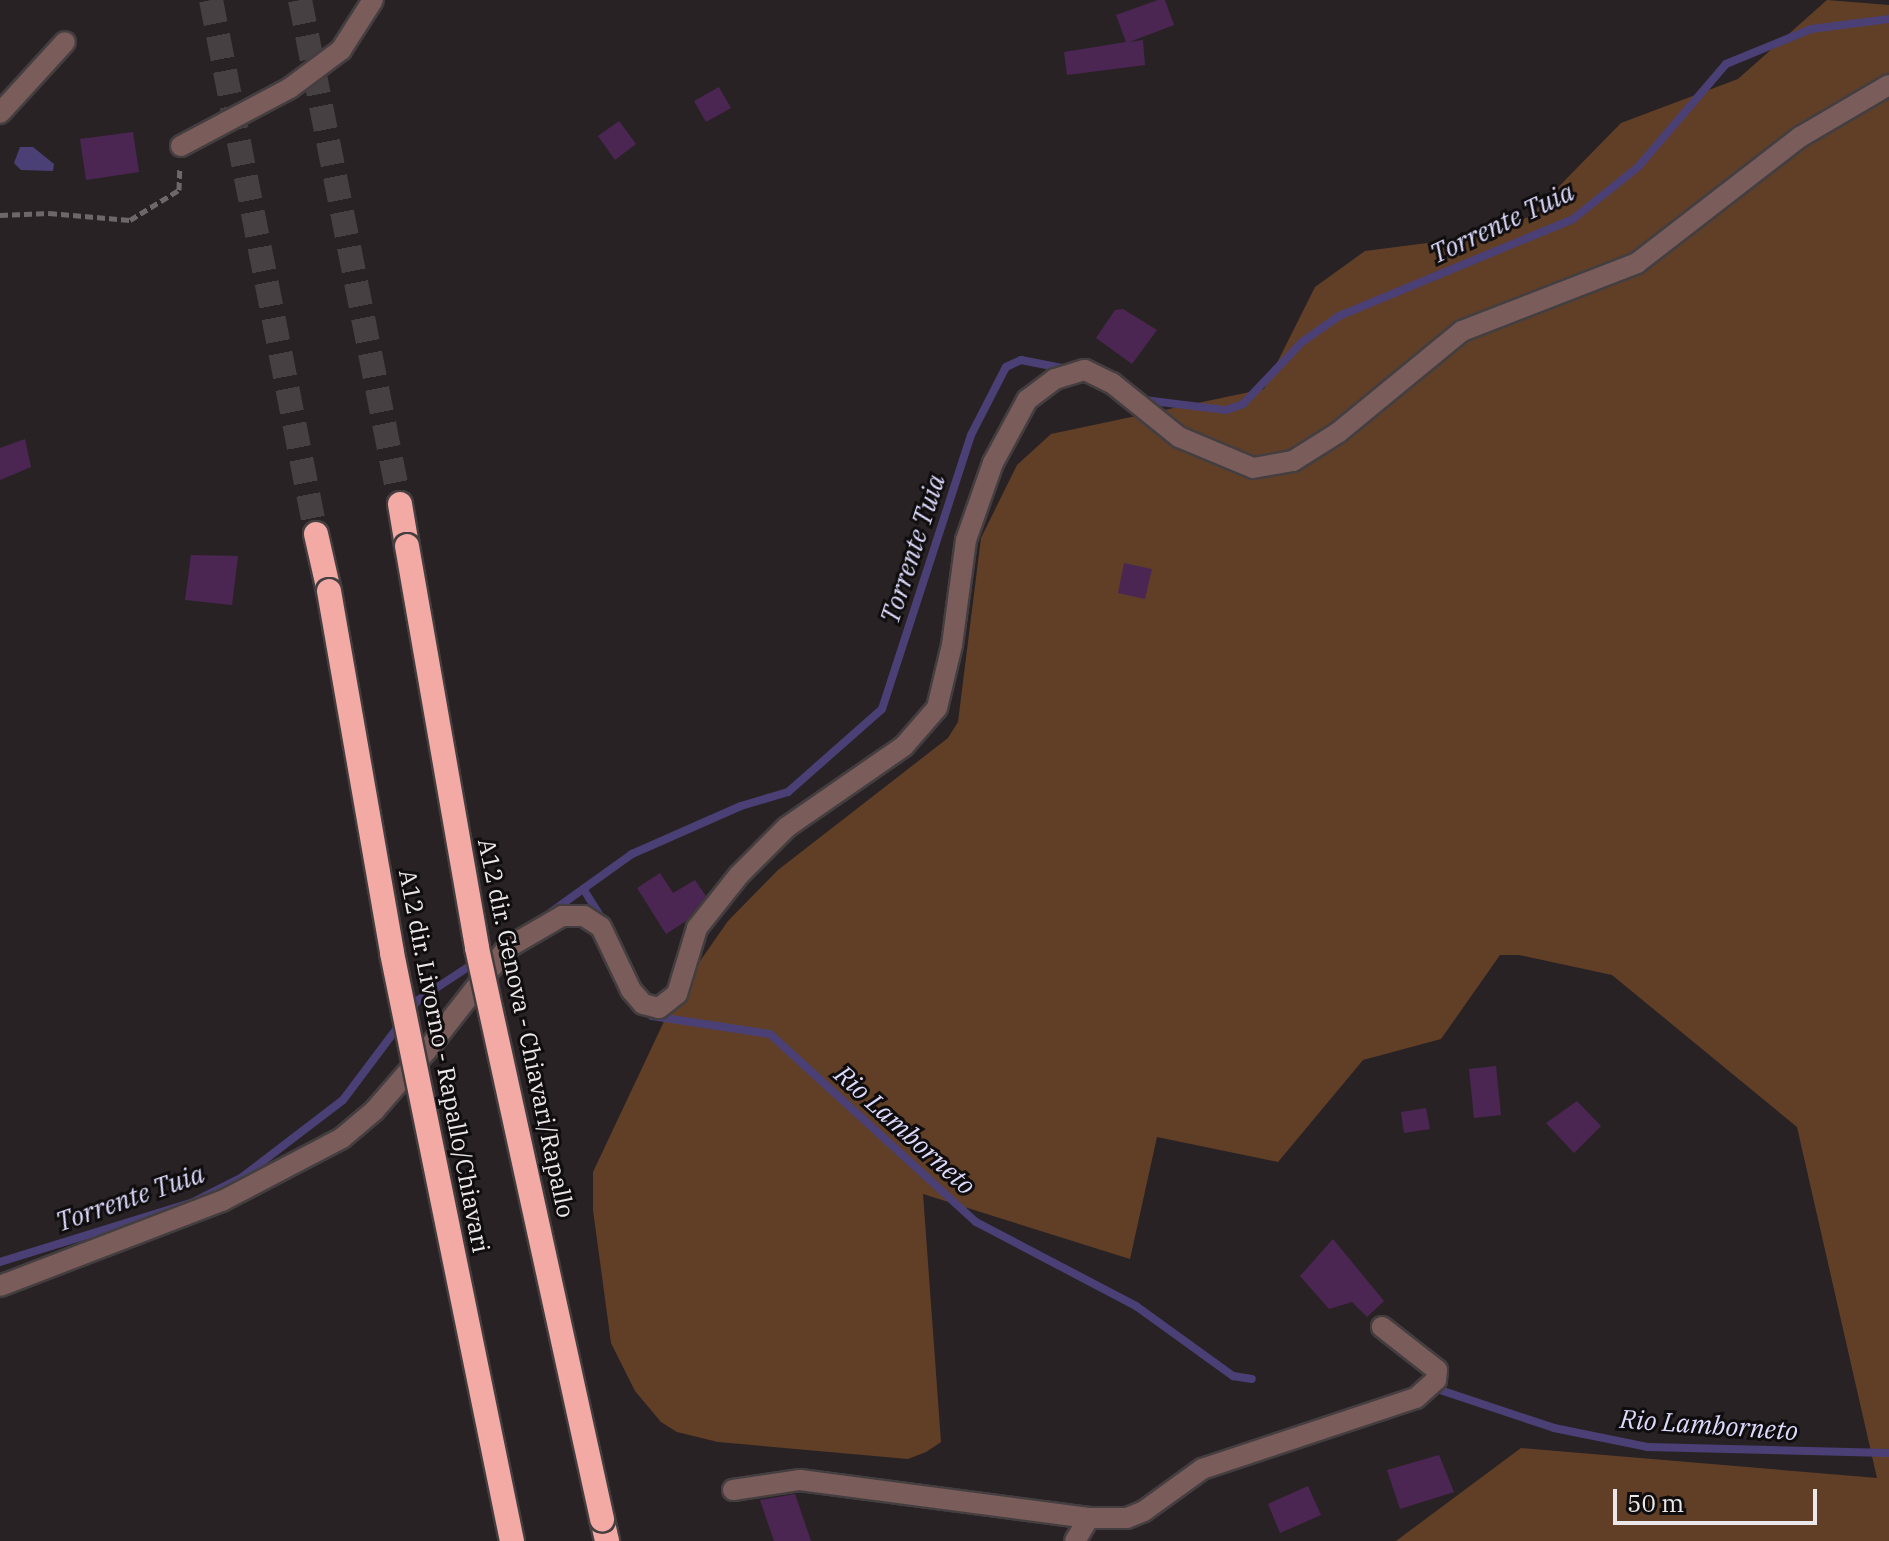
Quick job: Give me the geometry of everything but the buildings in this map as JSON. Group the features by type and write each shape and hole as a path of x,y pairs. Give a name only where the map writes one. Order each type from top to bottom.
{"highway":[{"name":"A12 dir. Genova - Chiavari/Rapallo","path":"400,504 477,948 604,1530"},
{"name":"A12 dir. Livorno - Rapallo/Chiavari","path":"316,534 329,591 392,953 512,1541"}],"street":[{"path":"181,146 290,88 341,50 373,0"},
{"path":"0,113 65,42"},
{"path":"0,1286 222,1201 342,1138 392,1090 507,948 562,916 584,916 601,927 631,990 643,1004 659,1008 677,994 697,928 739,875 787,827 904,746 937,708 952,645 966,540 993,463 1027,400 1055,379 1085,370 1112,383 1179,437 1253,468 1293,461 1339,432 1462,331 1637,263 1800,137 1889,85"},
{"path":"733,1490 800,1480 1089,1518 1127,1518 1202,1469 1416,1398 1436,1380 1437,1370 1382,1327"},
{"path":"1075,1541 1089,1518"}],"path":[{"path":"0,215 49,213 130,220 179,190 181,146"}],"shaded area":[{"path":"1827,0 1889,5 1889,1541 1396,1541 1521,1448 1877,1478 1797,1127 1612,975 1519,955 1500,955 1441,1039 1363,1060 1278,1162 1157,1137 1130,1259 923,1194 941,1442 926,1452 908,1459 718,1442 677,1432 661,1422 635,1391 611,1343 593,1210 593,1172 677,994 728,921 778,870 948,738 958,722 981,538 1017,465 1051,434 1264,389 1315,287 1365,251 1497,234 1531,215 1621,123 1738,79"},
{"path":"20,147 33,147 54,164 53,171 21,170 14,163"}],"waterway":[{"name":"Torrente Tuia","path":"1144,400 1226,410 1243,404 1302,342 1339,316 1573,219 1638,167 1726,64 1811,29 1889,19"},
{"name":"Torrente Tuia","path":"551,912 632,854 741,806 788,792 882,709 971,435 1006,367 1021,360 1072,370"},
{"name":"Rio Lamborneto","path":"584,890 605,923"},
{"name":"Torrente Tuia","path":"408,1013 418,1000 500,946"},
{"name":"Rio Lamborneto","path":"652,1016 770,1034 976,1222 1136,1306 1233,1376 1252,1379"},
{"name":"Torrente Tuia","path":"0,1262 191,1203 241,1178 343,1100 400,1024"},
{"name":"Rio Lamborneto","path":"1437,1389 1554,1428 1647,1447 1889,1453"}],"tunnel":[{"path":"211,0 316,534"},
{"path":"300,0 400,504"}]}
